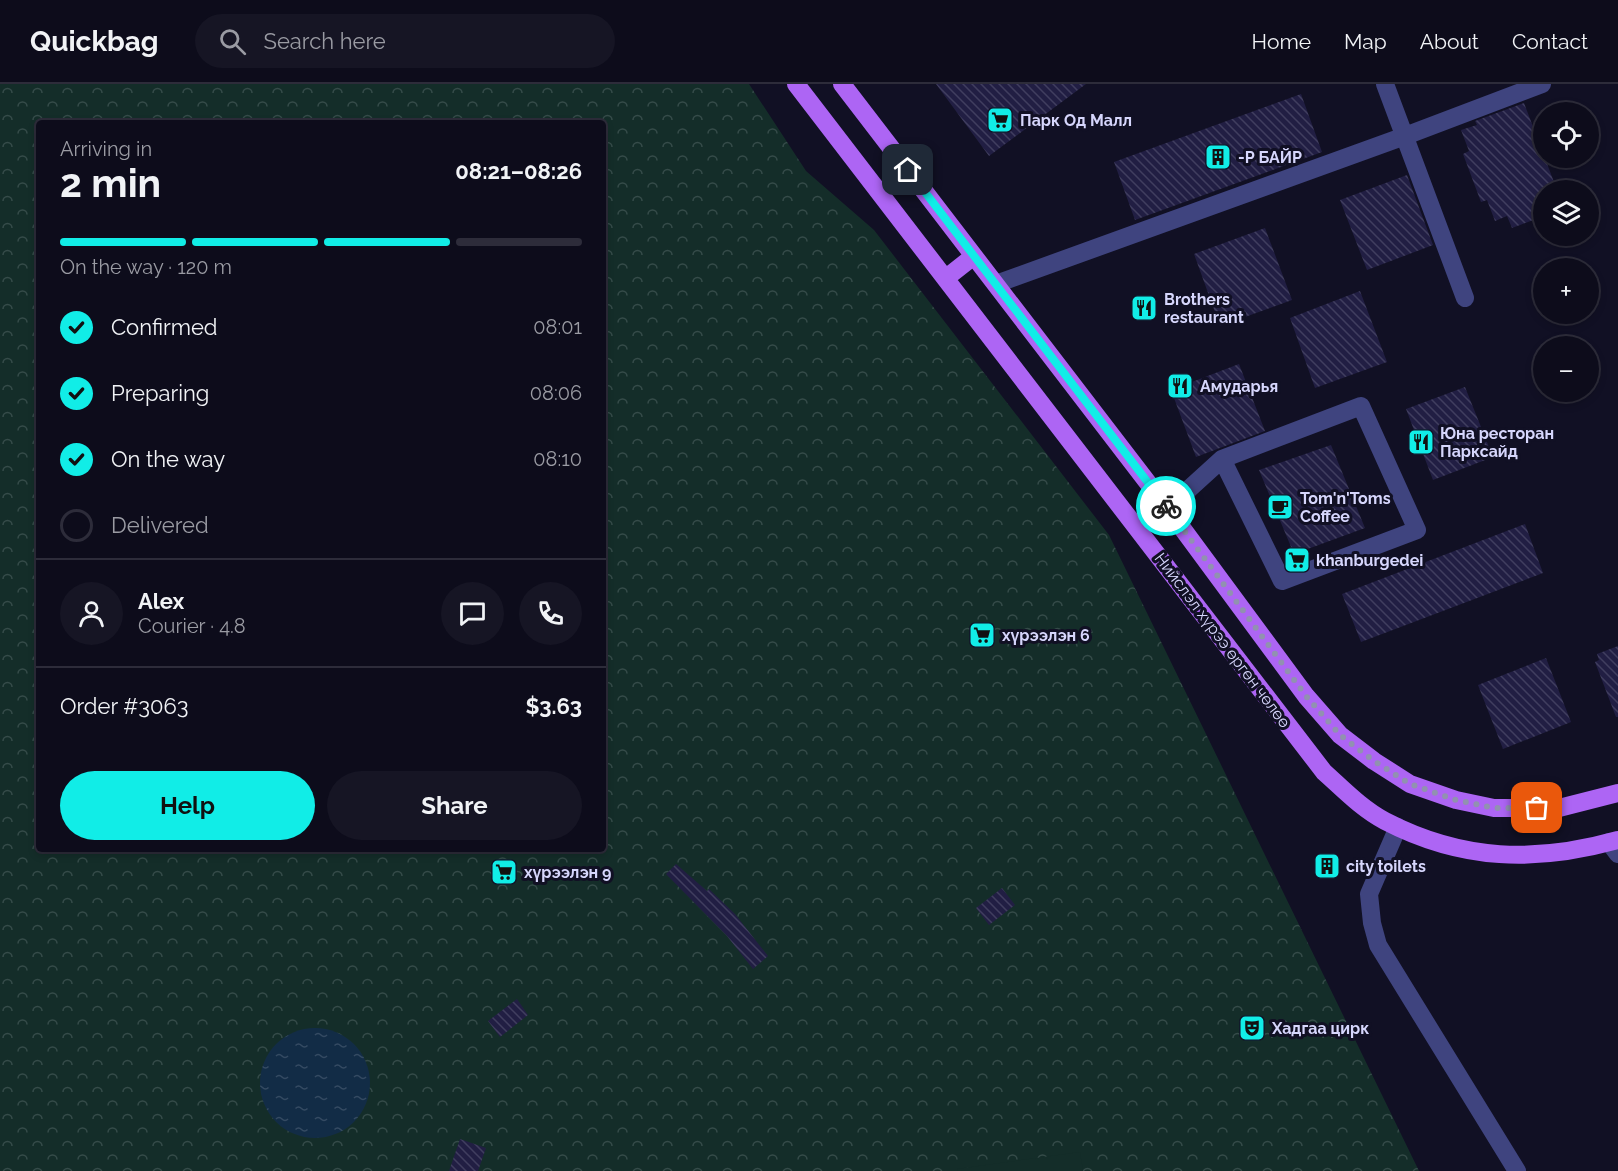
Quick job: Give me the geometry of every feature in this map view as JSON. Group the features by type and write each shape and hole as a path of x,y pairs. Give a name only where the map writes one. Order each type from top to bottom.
{"main road":[{"name":"Нийслэл хүрээ өргөн чөлөө","path":"796,84 1324,772 1354,799 1384,821 1436,842 1483,854 1532,856 1615,846"},
{"name":"Нийслэл хүрээ өргөн чөлөө","path":"842,84 1171,513 1306,696 1340,735 1374,761 1410,784 1456,800 1494,808 1559,808 1618,793"},
{"path":"946,278 974,256"}],"street":[{"path":"1385,84 1465,298"},
{"path":"996,284 1542,84"},
{"path":"1171,513 1189,489 1222,459 1361,406 1417,530 1282,581 1222,459"},
{"path":"1398,826 1369,894 1372,923 1378,945 1517,1171"}],"green space":[{"path":"0,84 749,84 806,171 874,230 1109,535 1419,1171 0,1171"},
{"path":"1080,1152 1083,1171 958,1171 957,1169"}],"water":[{"path":"315,1028 336,1032 354,1044 366,1062 370,1083 366,1104 354,1122 336,1134 315,1138 294,1134 276,1122 264,1104 260,1083 264,1062 276,1044 294,1032"}],"building":[{"name":"Парк Од Малл","path":"936,84 1086,84 989,156"},
{"name":"-Р БАЙР","path":"1301,94 1322,152 1135,220 1114,162"},
{"path":"1524,103 1533,127 1533,168 1549,168 1553,180 1533,180 1533,220 1512,228 1507,216 1495,221 1487,200 1481,202 1463,154 1469,151 1461,130 1477,125 1475,121"},
{"path":"1407,175 1433,245 1367,270 1340,200"},
{"path":"1265,228 1292,300 1220,326 1194,254"},
{"path":"1360,291 1387,362 1315,388 1290,318"},
{"path":"1239,364 1265,431 1196,457 1171,390"},
{"path":"1465,387 1493,457 1433,480 1406,409"},
{"path":"1331,445 1365,528 1294,554 1259,470"},
{"path":"1525,524 1543,573 1361,642 1342,594"},
{"path":"1618,646 1618,717 1616,717 1595,662 1599,660 1597,654"},
{"path":"1546,658 1571,722 1503,749 1478,685"},
{"path":"676,864 707,891 709,889 735,914 768,956 753,969 727,936 666,874"},
{"path":"1002,888 1015,905 989,925 976,908"},
{"path":"517,999 528,1015 500,1037 488,1021"},
{"path":"460,1139 486,1148 478,1171 449,1171"}],"way so far":[{"path":"1166,506 1306,696 1340,735 1374,761 1410,784 1456,800 1494,808 1537,808"}],"place":[{"name":"Парк Од Малл","path":"1000,120"},
{"name":"-Р БАЙР","path":"1218,157"},
{"name":"Brothers restaurant","path":"1144,308"},
{"name":"Амударья","path":"1180,386"},
{"name":"Юна ресторан Парксайд","path":"1421,442"},
{"name":"Tom'n'Toms Coffee","path":"1280,507"},
{"name":"khanburgedei","path":"1297,560"},
{"name":"хүрээлэн 6","path":"982,635"},
{"name":"city toilets","path":"1327,866"},
{"name":"хүрээлэн 9","path":"504,872"},
{"name":"Хадгаа цирк","path":"1252,1028"}],"route":[{"path":"908,170 1166,506"}]}
